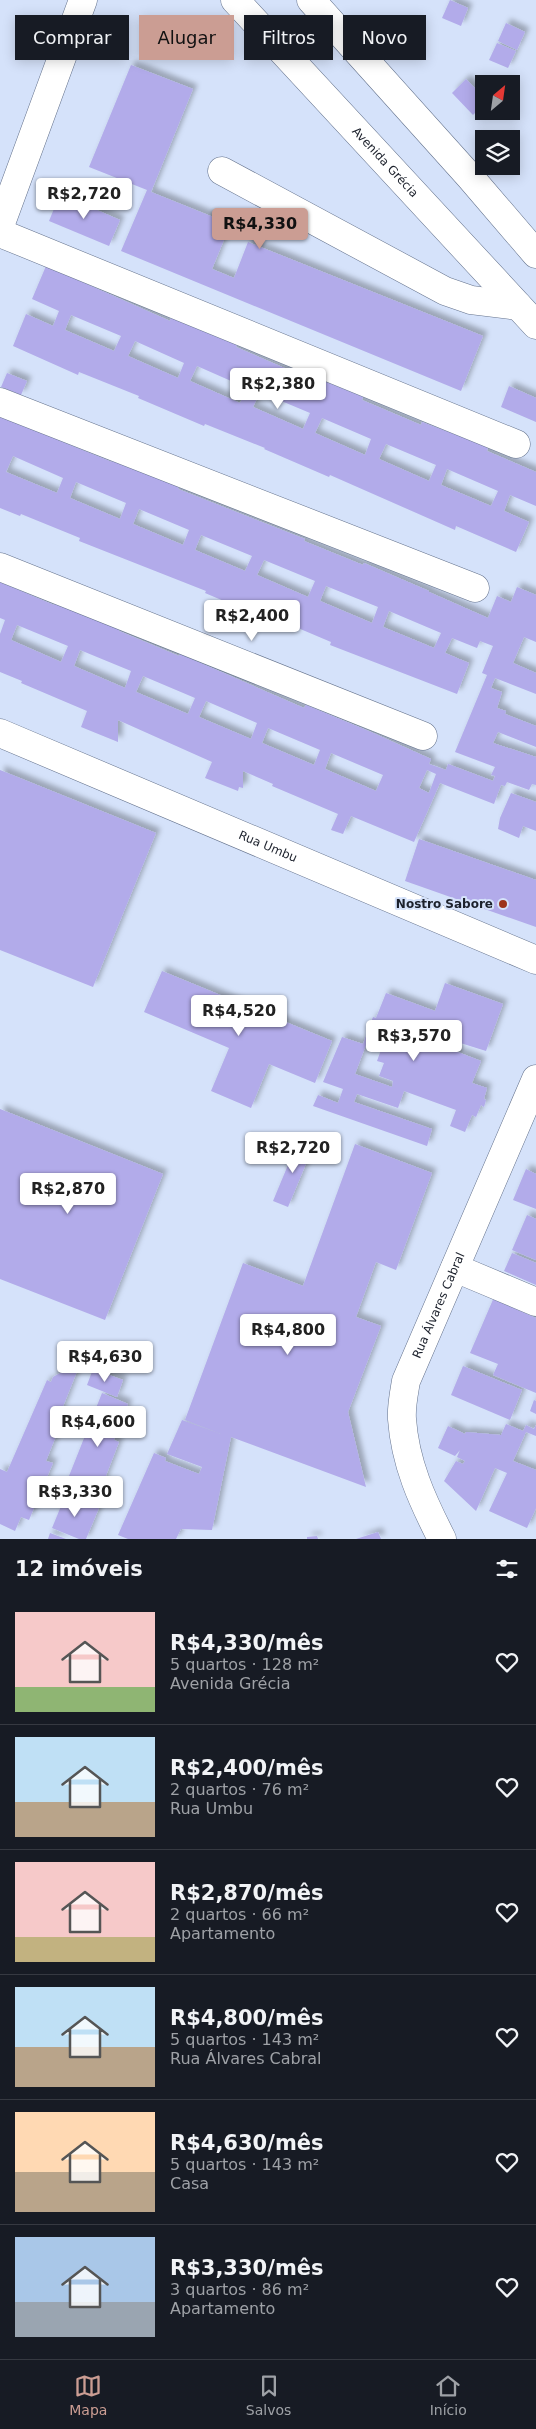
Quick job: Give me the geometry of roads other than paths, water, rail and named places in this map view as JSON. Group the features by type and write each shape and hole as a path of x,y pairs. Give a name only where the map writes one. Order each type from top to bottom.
{"street":[{"path":"0,226 83,0"},
{"name":"Avenida Grécia","path":"235,0 527,316"},
{"path":"311,0 470,176 536,254"},
{"path":"222,172 445,291 527,316"},
{"path":"0,233 516,444"},
{"path":"0,402 475,588"},
{"path":"0,567 423,736"},
{"name":"Rua Umbu","path":"0,733 536,960"},
{"name":"Rua Álvares Cabral","path":"442,1539 418,1493 406,1450 401,1417 406,1381 536,1079"},
{"path":"455,1268 536,1302"}],"place":[{"name":"Nostro Sabore","path":"503,904"}]}
